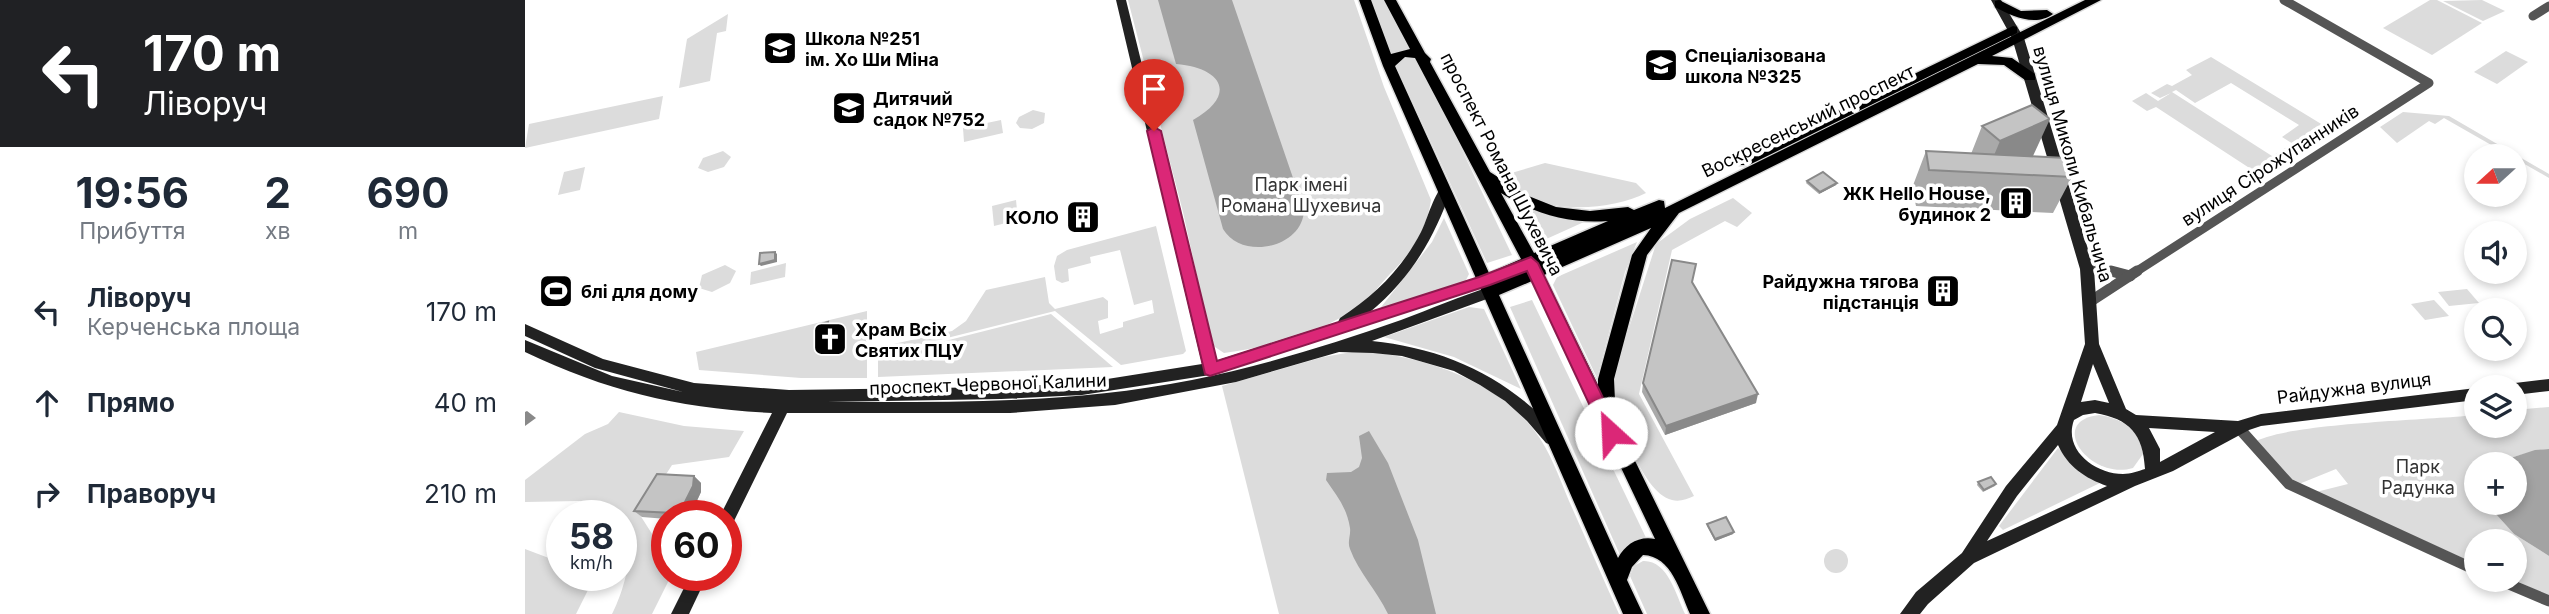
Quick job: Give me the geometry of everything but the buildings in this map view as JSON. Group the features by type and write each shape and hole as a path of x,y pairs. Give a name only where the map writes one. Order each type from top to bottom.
{"main road":[{"path":"1365,0 1389,66 1633,614"},
{"name":"проспект Романа Шухевича","path":"1390,0 1425,60 1533,268 1700,614"},
{"name":"Воскресенський проспект","path":"1487,287 1672,204 1977,60 2047,14 2075,0"},
{"name":"Воскресенський проспект","path":"1672,204 2016,34 2095,0"},
{"path":"1997,2 2019,15 2047,14"},
{"path":"1389,66 1393,59 1402,54 1414,53 1425,60"},
{"path":"1977,60 2007,61 2030,77"},
{"path":"1480,169 1516,198 1561,214 1613,216 1672,204"},
{"path":"1611,433 1606,379 1640,255 1672,204"},
{"path":"1618,580 1627,556 1639,547 1655,547 1671,556"}],"street":[{"path":"1121,0 1212,375"},
{"name":"вулиця Сірожупанників","path":"2091,301 2429,83 2284,0"},
{"name":"вулиця Миколи Кибальчича","path":"1997,2 2016,34 2030,77 2083,256 2091,301 2092,344 2070,414"},
{"path":"2533,16 2549,6"},
{"path":"1321,343 1366,309 1402,275 1427,237 1445,190"},
{"path":"2083,256 2101,270 2130,276"},
{"name":"проспект Червоної Калини","path":"525,346 572,371 626,389 722,406 785,402 962,407 1085,402 1150,394 1321,343 1487,287"},
{"name":"проспект Червоної Калини","path":"525,330 567,351 638,376 694,389 785,402"},
{"path":"1321,343 1395,349 1456,366 1510,397 1542,426 1562,452"},
{"name":"вулиця Миколи Кибальчича","path":"2092,344 2127,416"},
{"path":"2527,388 2549,385"},
{"name":"Райдужна вулиця","path":"2153,471 2238,427 2261,420 2464,395"},
{"path":"736,500 785,402"},
{"path":"1909,614 1922,598 1968,558 2153,471 2153,445 2127,416 2087,407 2070,414 2062,430 2042,451 1991,519 1968,558"},
{"name":"Райдужна вулиця","path":"2127,416 2238,427"},
{"path":"2238,427 2251,445 2289,484 2464,564"},
{"path":"2062,430 2070,454 2094,474 2108,480 2136,479"},
{"path":"680,614 692,591"},
{"path":"2527,592 2549,601"}],"green space":[{"name":"Парк імені Романа Шухевича","path":"1128,0 1354,0 1384,87 1431,200 1422,231 1411,249 1364,302 1330,323 1277,343 1224,353 1212,345 1183,212"},
{"path":"1371,0 1383,0 1413,49 1390,55"},
{"path":"2430,0 2437,0 2482,23 2432,55 2383,28"},
{"path":"2482,0 2505,11 2483,21 2443,1"},
{"path":"728,14 726,31 717,33 710,81 679,88 687,39"},
{"path":"2506,51 2528,62 2497,84 2474,72"},
{"path":"1406,57 1419,60 1512,255 1487,263 1395,64"},
{"path":"2211,57 2336,133 2306,152 2282,137 2299,125 2231,83 2195,103 2176,90 2172,92 2272,156 2287,147 2301,155 2256,184 2245,177 2254,171 2156,107 2147,111 2132,101 2146,93 2158,101 2171,93 2160,98 2151,93 2192,75 2186,70"},
{"path":"663,96 659,119 525,148 529,124"},
{"path":"1033,110 1045,113 1044,123 1032,129 1020,128 1016,123 1019,117"},
{"path":"2403,112 2449,116 2497,144 2490,144 2444,118 2435,124 2429,121 2397,143 2380,127"},
{"path":"1001,120 1003,133 964,142 963,128"},
{"path":"723,151 731,157 724,167 708,172 698,168 703,158"},
{"path":"2527,161 2549,174 2549,178 2527,165"},
{"path":"1545,163 1636,183 1646,193 1612,204 1592,207 1551,205 1518,188 1508,174"},
{"path":"585,167 580,190 558,195 564,172"},
{"path":"1733,198 1752,213 1737,227 1725,221 1672,250 1639,394 1694,496 1672,500 1661,494 1640,467 1624,429 1612,381 1656,244 1690,219"},
{"path":"1016,200 1018,220 994,226 992,206"},
{"path":"1510,201 1549,216 1584,222 1533,245"},
{"path":"1444,218 1469,274 1465,282 1378,311 1432,242"},
{"path":"1156,226 1186,351 1183,354 1121,365 1055,311 879,355 880,347 952,331 966,321 986,290 1045,277 1049,303 1055,309 1103,297 1108,301 1108,318 1098,321 1100,334 1123,327 1123,322 1154,313 1152,300 1134,305 1120,250 1090,257 1091,263 1068,269 1069,281 1062,283 1056,280 1054,266 1057,256 1067,250"},
{"path":"1637,242 1625,272 1597,378 1553,285 1557,277"},
{"path":"786,263 785,277 750,285 751,272"},
{"path":"725,265 736,271 730,283 712,292 699,288 702,275"},
{"path":"2467,289 2475,298 2464,298 2464,304 2449,306 2438,292"},
{"path":"1532,300 1649,544 1620,555 1510,307"},
{"path":"2434,300 2449,316 2425,320 2411,304"},
{"path":"1469,307 1484,309 1521,389 1454,357 1384,337"},
{"path":"867,311 867,378 801,378 699,370 696,352"},
{"path":"1051,314 1113,367 878,377 878,358"},
{"path":"1358,351 1406,358 1455,373 1499,397 1518,412 1540,438 1549,455 1619,614 1279,614 1222,386 1323,357"},
{"name":"Парк Радунка","path":"2549,407 2549,449 2527,453 2464,452 2464,515 2497,515 2509,529 2464,529 2464,559 2316,492 2348,484 2336,469 2299,484 2290,479 2253,443 2269,436 2325,427 2464,416 2464,438 2527,438 2527,409"},
{"path":"619,412 684,426 744,431 729,457 672,465 640,515 651,532 651,591 664,591 652,614 612,614 621,591 637,591 637,500 525,502 525,480 585,434 608,424"},
{"path":"2099,415 2122,422 2138,438 2143,454 2133,468 2117,470 2102,466 2089,459 2080,449 2075,438 2076,428 2083,420"},
{"path":"2058,448 2102,482 2003,530 1999,526"},
{"name":"Парк Радунка","path":"2527,542 2549,556 2549,596 2527,586"},
{"path":"525,549 546,557 546,591 588,591 576,614 525,614"},
{"path":"1836,549 1847,556 1848,561 1841,572 1836,573 1825,566 1824,561 1831,550"},
{"path":"1643,561 1652,562 1665,572 1685,614 1647,614 1630,576 1634,566"}],"shaded area":[{"path":"1158,0 1232,0 1304,210 1301,223 1294,234 1283,241 1270,246 1244,245 1232,239 1223,229 1193,120 1216,101 1220,92 1219,84 1204,71 1176,64"},
{"path":"1369,431 1388,463 1418,540 1436,614 1388,614 1350,549 1347,514 1326,480 1327,473 1351,472 1359,467 1362,458 1359,436"},
{"path":"2549,449 2549,556 2527,542 2527,529 2509,529 2497,515 2527,515 2527,453"}],"place":[{"name":"Школа №251 ім. Хо Ши Міна","path":"780,48"},
{"name":"Спеціалізована школа №325","path":"1661,65"},
{"name":"Дитячий садок №752","path":"849,108"},
{"name":"ЖК Hello House, будинок 2","path":"2016,203"},
{"name":"КОЛО","path":"1083,217"},
{"name":"блі для дому","path":"556,291"},
{"name":"Райдужна тягова пiдстанцiя","path":"1943,291"},
{"name":"Храм Всіх Святих ПЦУ","path":"830,339"}],"route":[{"path":"1154,131 1210,369 1485,281 1531,263 1611,433"}]}
